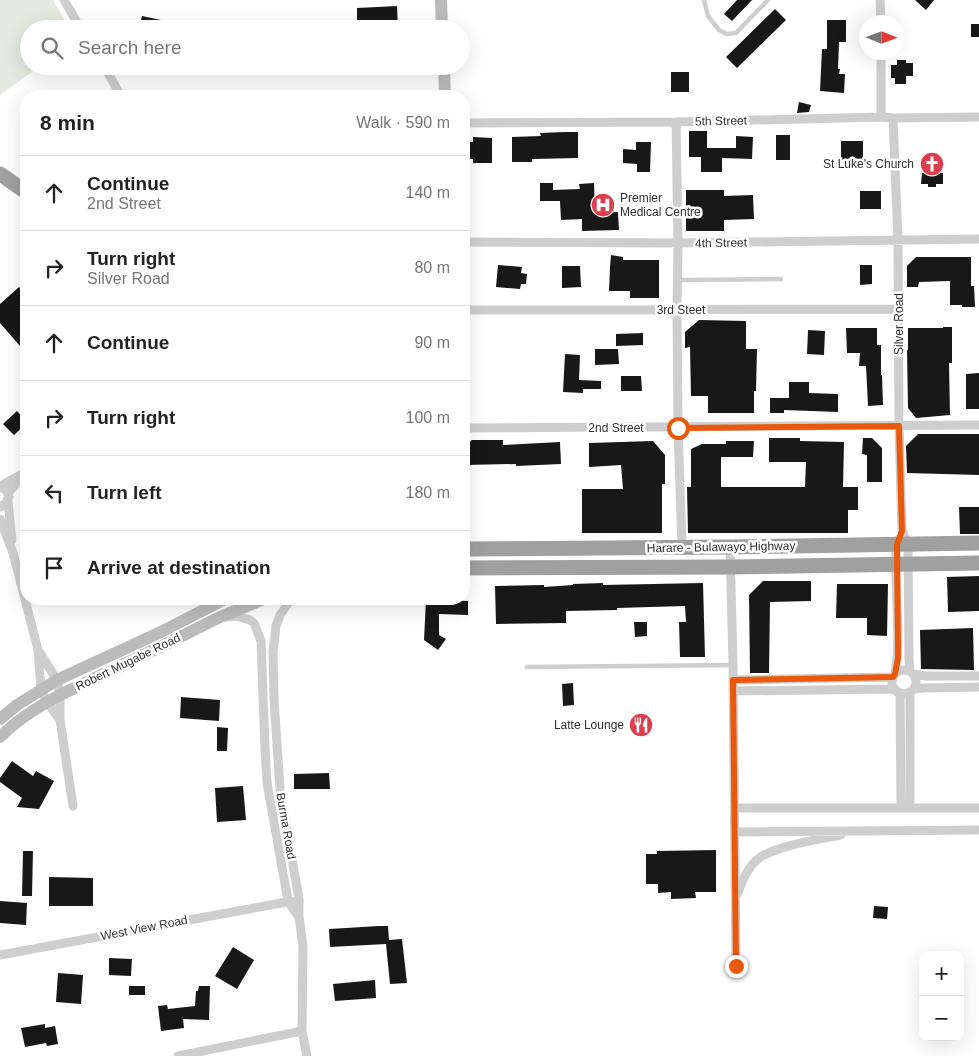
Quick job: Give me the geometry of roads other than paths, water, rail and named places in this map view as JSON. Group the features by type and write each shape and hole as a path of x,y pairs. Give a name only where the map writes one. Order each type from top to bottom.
{"highway":[{"path":"0,174 20,188"},
{"name":"Harare - Bulawayo Highway","path":"470,549 832,545 902,539 979,543"},
{"path":"832,545 832,565"},
{"path":"488,548 488,568"},
{"path":"547,548 547,567"},
{"name":"Harare - Bulawayo Highway","path":"470,568 731,567 979,563"}],"main road":[{"path":"441,0 442,20"},
{"path":"444,75 445,90"},
{"name":"Robert Mugabe Road","path":"0,719 17,705 57,680 161,632 213,605"},
{"name":"Robert Mugabe Road","path":"0,737 14,724 46,702 220,617 249,605"}],"street":[{"path":"64,0 76,20"},
{"path":"880,0 881,15"},
{"path":"881,60 881,117"},
{"path":"109,75 118,90"},
{"name":"5th Street","path":"470,123 979,117"},
{"name":"Silver Road","path":"893,118 898,241 902,564"},
{"path":"676,122 678,243 676,310 682,547"},
{"name":"4th Street","path":"470,242 678,243 979,239"},
{"name":"3rd Steet","path":"470,310 899,309"},
{"name":"2nd Street","path":"470,428 979,425"},
{"path":"20,476 0,486 6,490 5,500 13,553 20,580"},
{"path":"5,500 20,481"},
{"path":"0,518 13,553"},
{"path":"730,547 736,966"},
{"path":"902,564 908,658 916,682 904,691"},
{"path":"902,564 898,658 893,685 904,691"},
{"path":"26,605 38,650 41,689 46,702 60,720"},
{"name":"Burma Road","path":"287,605 276,626 273,652 274,699 280,790 298,899 298,917 303,946 302,1031 307,1056"},
{"path":"220,617 236,616 250,620 254,623 261,641 266,775 288,901 298,917"},
{"path":"38,650 57,680 60,695 60,720 73,806"},
{"path":"733,680 894,676 902,670 926,676 979,676"},
{"path":"733,691 904,691 924,688 979,687"},
{"path":"904,691 905,808"},
{"path":"734,808 979,808"},
{"path":"735,832 979,830"},
{"path":"735,902 741,883 758,859 772,852 798,844 861,831"},
{"name":"West View Road","path":"0,955 298,899"},
{"path":"178,1056 302,1031"}],"lane":[{"path":"704,0 708,16 719,30 727,34 736,33 768,0"},
{"path":"677,280 781,279"},
{"path":"527,667 733,665"}],"place":[{"name":"St Luke's Church","path":"932,164"},
{"name":"Premier Medical Centre","path":"603,205"},
{"name":"Latte Lounge","path":"641,725"}]}
